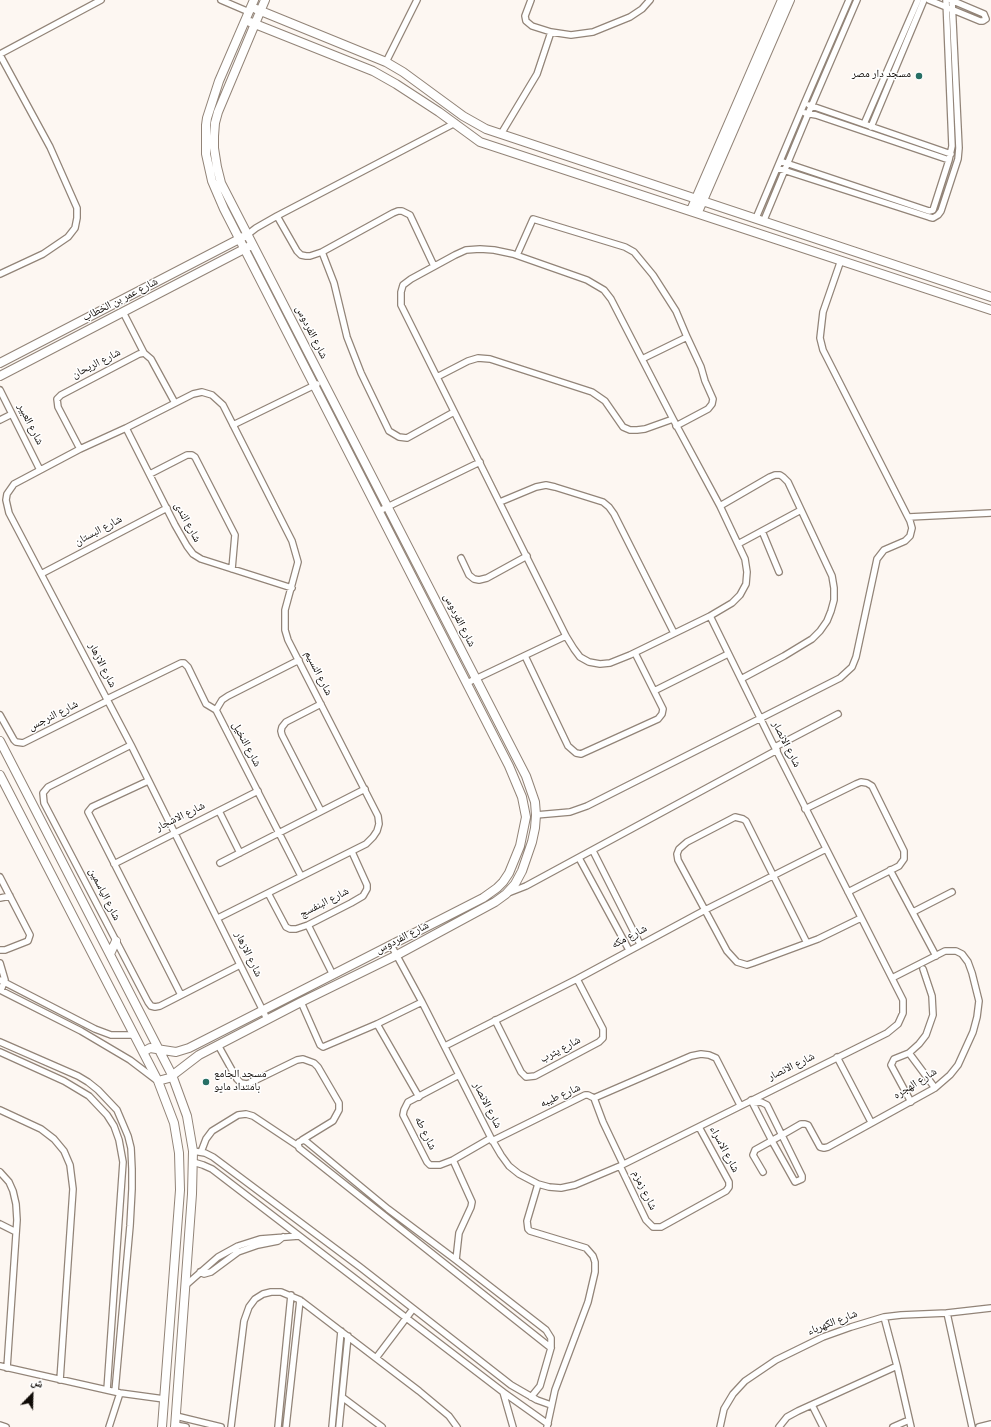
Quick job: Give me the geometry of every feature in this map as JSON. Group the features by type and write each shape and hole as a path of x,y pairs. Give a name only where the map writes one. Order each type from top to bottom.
{"street":[{"path":"0,274 43,254 68,237 75,228 78,218 78,208 50,147 0,54 101,0"},
{"path":"221,0 249,10 260,11 386,62 403,72 463,116 486,129 991,297"},
{"name":"شارع الفردوس","path":"243,237 221,183 217,167 214,136 218,112 265,0"},
{"path":"386,62 417,0"},
{"path":"531,0 525,16 526,21 532,26 551,32 571,35 593,32 630,17 642,9 650,0"},
{"path":"700,199 782,0"},
{"path":"694,211 790,0"},
{"path":"760,219 780,161 849,0"},
{"path":"760,219 787,164 857,0"},
{"path":"864,124 918,0"},
{"path":"871,127 924,0"},
{"path":"929,0 980,21 988,20 984,14 951,0"},
{"path":"934,209 950,157 952,139 946,0"},
{"path":"778,168 928,217 934,218 939,214 958,159 959,144 953,10 951,0"},
{"path":"249,10 255,24 372,72 396,84 455,123 480,142 694,211 991,310"},
{"name":"شارع الفردوس","path":"249,10 212,100 206,125 205,141 207,161 212,181 222,204 249,247 298,333 318,383"},
{"path":"279,34 279,26 284,21"},
{"path":"501,134 537,74 551,32"},
{"path":"238,36 248,40"},
{"path":"804,104 864,124 950,157"},
{"path":"800,112 816,115 950,157"},
{"path":"243,237 277,216 455,123"},
{"path":"780,161 929,211 934,209"},
{"path":"934,209 939,214"},
{"path":"277,216 283,224 294,246 301,255 310,256 322,252 393,213 402,211 410,215 434,266"},
{"path":"517,256 533,219 625,247 634,252 653,275 676,311 701,367 713,399 712,404 708,409 676,426"},
{"name":"شارع عمر بن الخطاب","path":"0,363 243,237"},
{"name":"شارع الفردوس","path":"158,1081 166,1080 192,1059 218,1045 267,1019 397,955 482,910 506,894 515,884 528,857 536,815 535,802 526,776 475,678 383,509 318,383 290,338 249,247"},
{"name":"شارع عمر بن الخطاب","path":"0,376 249,247"},
{"path":"466,250 494,250 517,256 587,280 604,290 611,299 672,419 720,506 745,559 747,572 746,584 740,595 732,603 710,616 610,663 600,664 589,662 580,657 566,636 401,305 400,299 403,285 411,278 466,250"},
{"path":"322,252 334,283 347,337 361,373 389,431 399,437 406,438 454,412"},
{"path":"536,815 570,812 587,806 840,678 852,667 856,657 877,559 884,550 908,539 912,528 908,517 823,350 820,338 823,312 841,260"},
{"path":"123,312 144,353 150,359 175,403"},
{"path":"290,338 298,333"},
{"path":"642,359 687,337"},
{"path":"50,338 55,347"},
{"name":"شارع الريحان","path":"80,449 58,407 57,399 61,395 139,354 144,353"},
{"path":"437,377 468,361 478,358 490,359 592,392 605,401 623,427 630,430 645,429 672,419"},
{"path":"233,425 318,383"},
{"name":"شارع العبير","path":"0,390 40,470"},
{"name":"شارع النسيم","path":"175,403 193,394 202,392 212,395 223,405 292,541 298,562 286,610 285,630 288,640 378,816 378,824 373,837 366,844 218,918"},
{"name":"شارع الازهار","path":"175,403 80,449 14,484 7,494 6,500 9,513 131,745 267,1019"},
{"path":"0,420 12,414"},
{"name":"شارع الندى","path":"126,428 187,546 193,554 201,559 292,588"},
{"path":"150,474 187,455 192,455 195,457 235,535 232,569"},
{"path":"383,509 480,462"},
{"path":"720,506 770,477 780,475 788,482 832,576 834,588 834,600 827,621 812,639 741,679"},
{"path":"500,502 536,487 546,485 602,502 609,507 614,514 674,633"},
{"name":"شارع البستان","path":"41,574 167,508"},
{"name":"شارع الفردوس","path":"143,1052 150,1048 158,1048 170,1052 182,1051 263,1011 491,893 503,882 509,873 520,846 526,817 522,797 509,766 467,682 445,643 383,509"},
{"path":"738,544 801,510"},
{"path":"908,517 991,513"},
{"path":"762,531 779,572"},
{"path":"462,558 469,575 474,579 479,580 487,578 527,556"},
{"name":"شارع الانصار","path":"391,945 445,1046 492,1140 509,1166 519,1174 538,1184 561,1188 575,1185 621,1165 740,1105 752,1102 837,1057 887,1033 898,1024 903,1013 903,1000 805,809 710,616"},
{"path":"467,682 566,636"},
{"path":"525,656 568,746 576,753 581,754 658,718 662,714 663,709 635,652"},
{"path":"654,691 728,654"},
{"path":"216,710 222,700 228,696 299,660"},
{"name":"شارع النرجس","path":"0,715 14,740 16,742 23,743 184,663 188,667 206,704 216,710"},
{"path":"322,704 286,722 281,731 322,810"},
{"name":"شارع النخيل","path":"216,710 301,876"},
{"path":"506,894 526,886 593,851 838,714"},
{"path":"0,741 172,1075 187,1116 197,1152"},
{"name":"شارع الياسمين","path":"131,745 48,787 43,793 43,800 151,1006 160,1006 240,965"},
{"path":"0,775 158,1081 174,1123 179,1152 180,1172 170,1333 162,1427"},
{"path":"148,781 92,806 88,812 181,995"},
{"path":"805,809 861,782 872,786 904,851 904,859 899,866 848,892"},
{"path":"220,863 365,789"},
{"name":"شارع الاشجار","path":"114,864 174,832 258,791"},
{"path":"219,811 240,853"},
{"path":"807,943 746,821 743,818 735,817 687,842 679,849 677,854 678,860 727,951 737,962 747,965 753,963 807,943 836,931 861,918"},
{"path":"42,823 52,818"},
{"name":"شارع مكه","path":"445,1046 577,979 705,910 774,877 826,849"},
{"path":"593,851 640,944"},
{"name":"شارع البنفسج","path":"268,893 286,927 296,929 308,925 351,903 362,896 367,889 367,885 352,852"},
{"path":"579,858 629,950"},
{"path":"890,870 936,956"},
{"path":"0,877 30,935 28,941 2,950 0,960"},
{"path":"912,912 952,892"},
{"path":"0,898 10,896"},
{"path":"308,925 333,975"},
{"path":"110,954 116,941"},
{"name":"شارع الهجره","path":"782,1135 801,1124 806,1124 820,1147 824,1148 935,1088 950,1075 958,1065 973,1032 979,1001 972,973 968,962 962,954 956,950 945,951 892,978"},
{"path":"0,963 5,978 2,981 0,990 81,1031 130,1060 158,1081"},
{"path":"911,1102 891,1065 894,1059 909,1053 919,1044 926,1035 933,1015 932,996 923,969"},
{"name":"شارع يثرب","path":"495,1020 521,1072 526,1077 535,1076 599,1042 603,1038 604,1029 577,979"},
{"path":"2,981 95,1029 111,1035 134,1035"},
{"path":"301,1002 320,1045 323,1047 377,1024 422,1002"},
{"path":"377,1024 419,1097"},
{"path":"0,1042 78,1076 88,1082 117,1110 128,1136 131,1148 132,1169 131,1204 118,1392 109,1427"},
{"path":"218,1045 237,1079 241,1083 247,1084 252,1082 298,1060 303,1059 314,1063 318,1067 339,1103 340,1110 333,1121 302,1140 298,1146"},
{"path":"0,1052 64,1081 89,1096 107,1114 114,1126 119,1140 123,1162 107,1390"},
{"path":"909,1053 935,1088"},
{"path":"594,1098 691,1056 701,1054 716,1058 740,1105"},
{"path":"837,1057 871,1122"},
{"name":"شارع طه","path":"459,1075 408,1102 403,1115 427,1162 430,1165 435,1166 453,1160 492,1140"},
{"name":"شارع طيبه","path":"492,1140 585,1095 592,1095 621,1165"},
{"path":"752,1102 761,1102 767,1105 782,1135 802,1176 802,1179 798,1182 795,1182 752,1102"},
{"path":"0,1110 18,1117 46,1133 64,1151 70,1165 73,1189 60,1380"},
{"path":"175,1423 186,1285 193,1162 197,1152 212,1131 238,1115 246,1114 253,1116 298,1146 551,1348"},
{"name":"شارع الاسراء","path":"649,1224 653,1227 661,1227 726,1191 729,1187 728,1182 699,1126"},
{"path":"763,1172 753,1155 755,1150 782,1135"},
{"path":"302,1140 307,1142 388,1209 546,1330 551,1338 551,1348 540,1386 531,1397"},
{"path":"197,1152 213,1157 360,1267 511,1385 531,1397 551,1405"},
{"path":"453,1160 472,1202 458,1233 456,1260"},
{"path":"193,1162 212,1169 548,1425 555,1390 588,1302 595,1272 595,1262 593,1256 586,1248 530,1231 527,1227 527,1222 538,1184"},
{"name":"شارع زمزم","path":"621,1165 649,1224"},
{"path":"0,1172 9,1182 16,1204 16,1232 7,1368"},
{"path":"0,1224 16,1232"},
{"path":"186,1285 200,1272 204,1274 211,1272 244,1249 258,1244 278,1241 283,1237 300,1236"},
{"path":"231,1427 244,1321 249,1307 255,1299 263,1294 271,1292 281,1292 300,1300 348,1336 448,1416 457,1427"},
{"path":"278,1427 291,1295"},
{"path":"286,1427 300,1300"},
{"name":"شارع الكهرباء","path":"720,1427 724,1409 733,1394 745,1380 776,1360 823,1337 884,1317 920,1313 947,1313 991,1308"},
{"path":"376,1358 413,1309"},
{"path":"947,1313 972,1427"},
{"path":"884,1317 911,1427"},
{"path":"332,1427 341,1331"},
{"path":"434,1339 441,1331"},
{"path":"170,1333 182,1334"},
{"path":"339,1427 348,1336"},
{"path":"0,1366 107,1390 164,1399"},
{"path":"779,1427 787,1417 812,1404 897,1366"},
{"path":"503,1392 513,1427"},
{"path":"342,1397 382,1427"},
{"path":"812,1404 823,1427"},
{"path":"893,1427 909,1420"},
{"path":"175,1423 186,1427"},
{"path":"175,1423 221,1427"},
{"path":"979,1427 991,1424"},
{"path":"0,1425 6,1427"}],"place":[{"name":"مسجد دار مصر","path":"919,76"},
{"name":"مسجد الجامع بامتداد مايو","path":"206,1082"}]}
